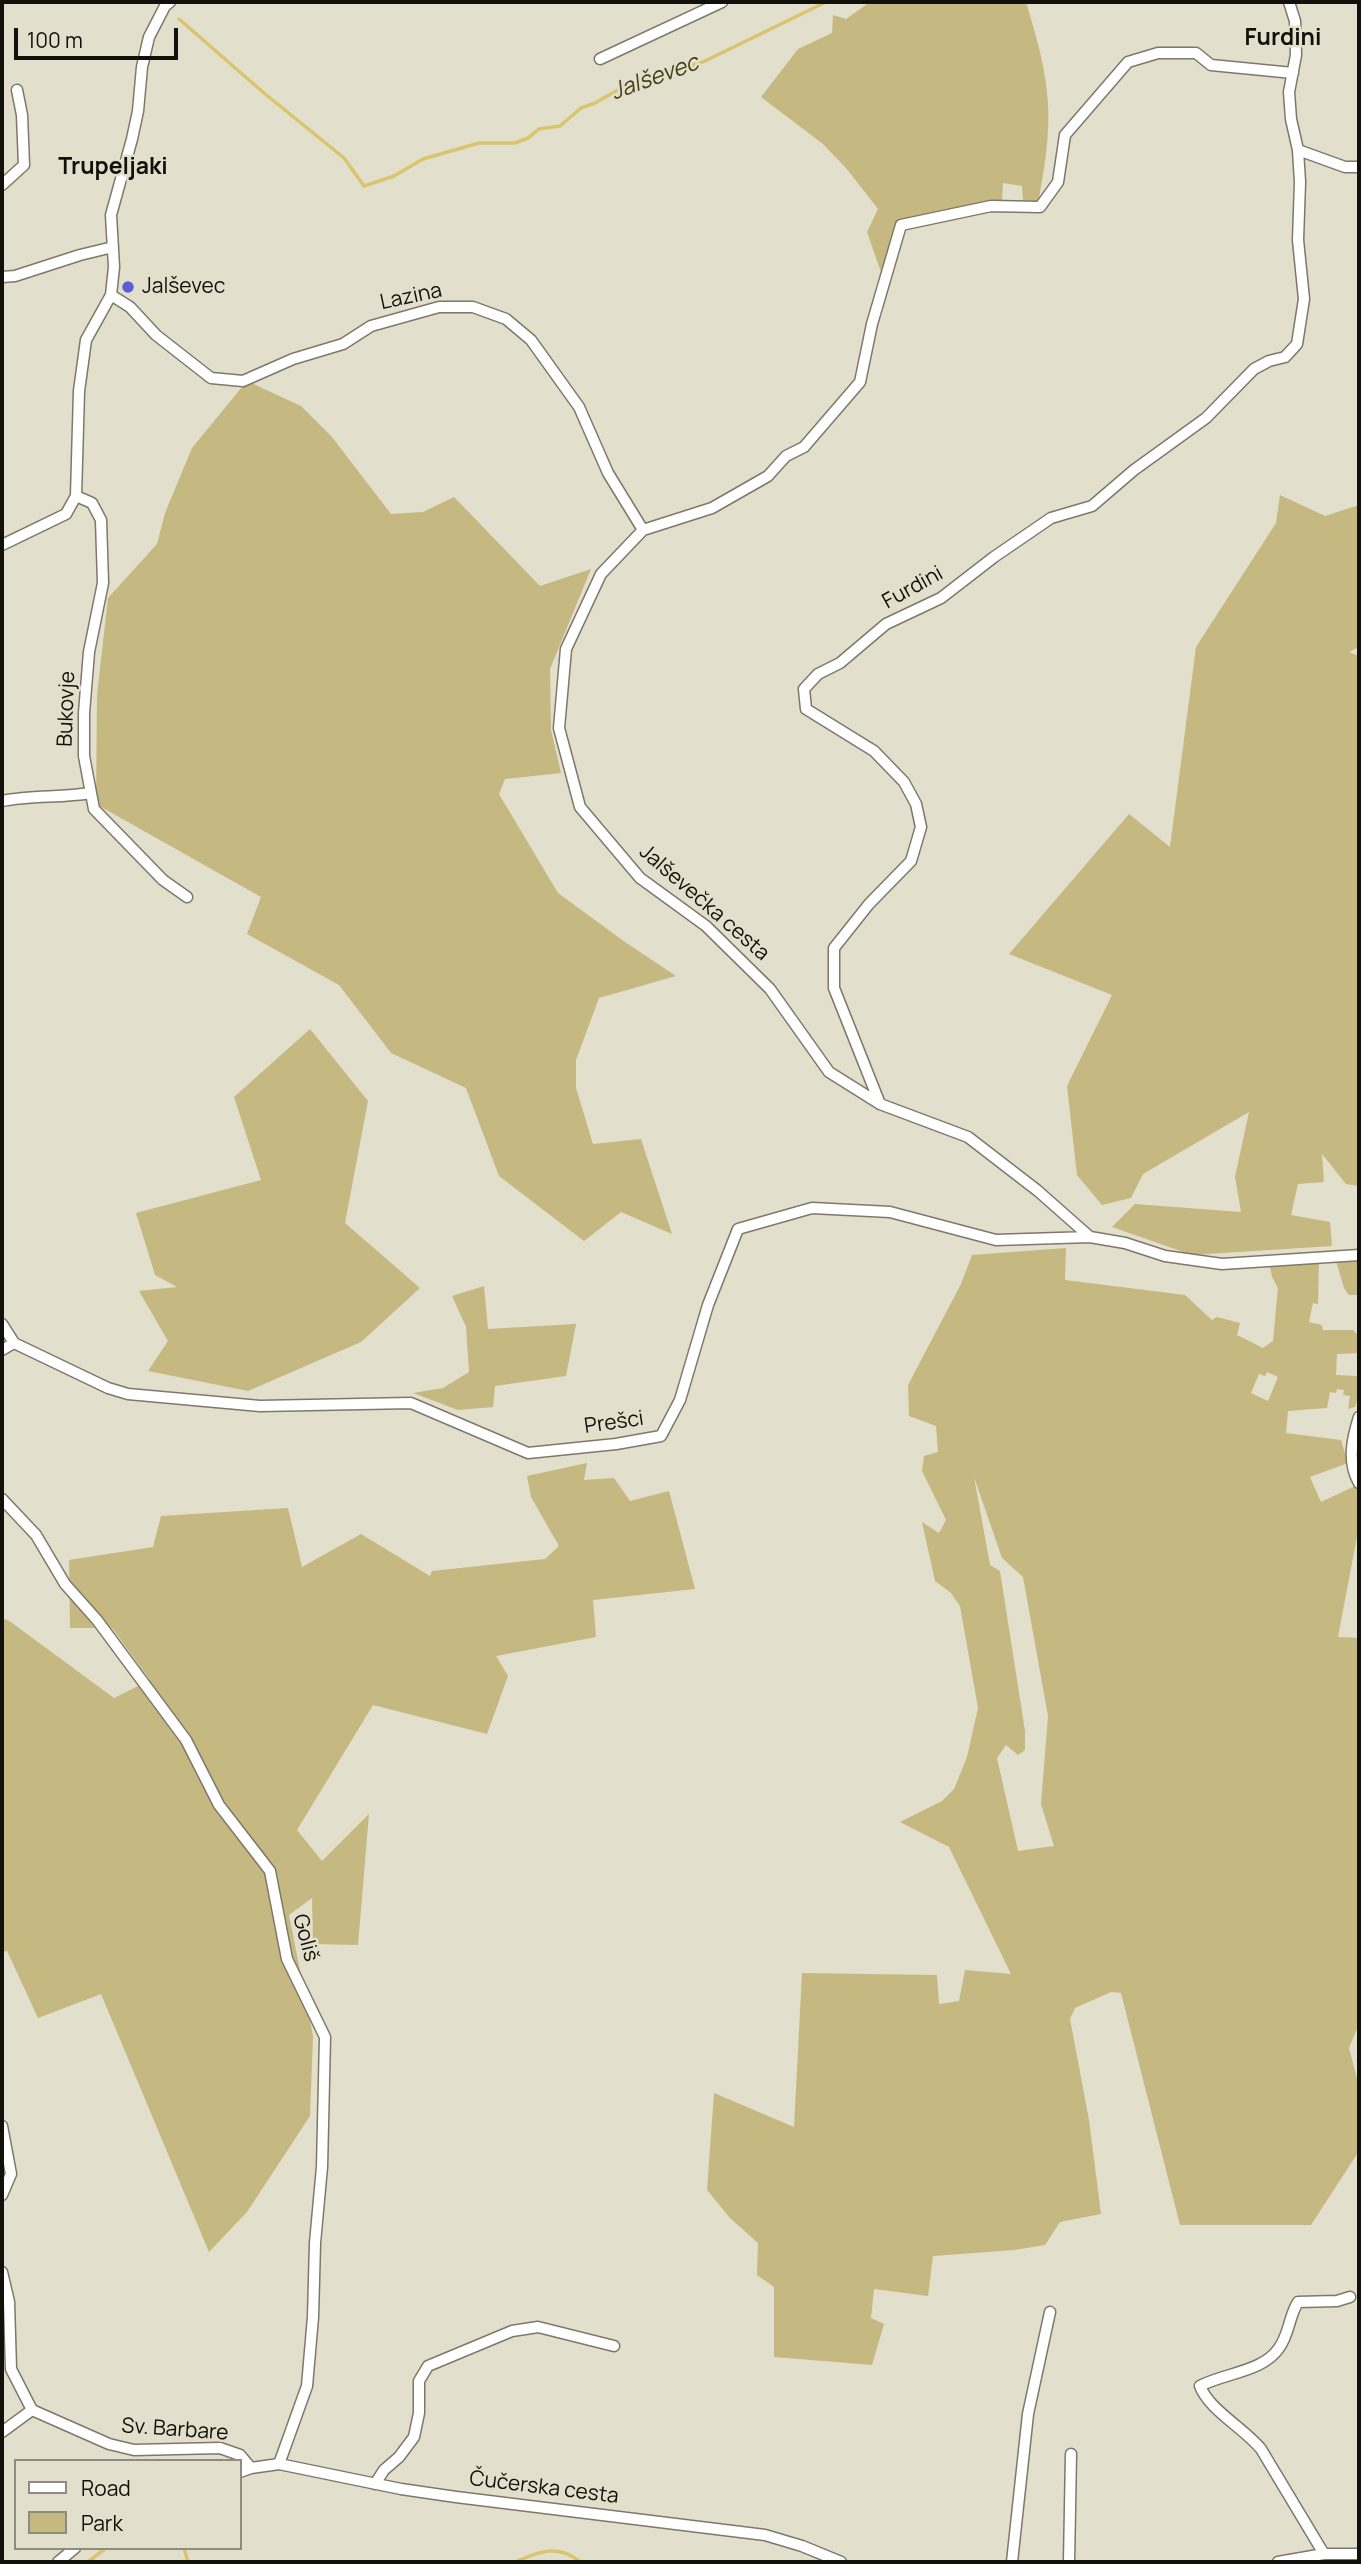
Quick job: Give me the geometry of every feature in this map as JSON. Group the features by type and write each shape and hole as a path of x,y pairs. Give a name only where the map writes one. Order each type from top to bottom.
{"street":[{"path":"600,59 722,2"},
{"name":"Furdini","path":"880,1104 834,988 834,948 869,904 911,861 921,827 916,804 904,782 874,751 806,709 804,689 818,674 840,663 886,624 942,598 1051,519 1093,506 1134,470 1206,418 1254,369 1269,361 1286,357 1297,344 1304,299 1298,240 1298,150 1291,119 1290,92 1296,55 1295,21 1289,2"},
{"path":"2,545 66,514 76,496 79,391 86,340 111,295 114,267 111,215 138,111 142,67 149,37 165,3"},
{"name":"Jalševečka cesta","path":"1090,1237 1038,1191 968,1137 880,1104 829,1072 770,989 706,926 640,878 580,807 559,728 566,649 601,573 643,530 712,508 768,477 786,456 804,447 860,382 872,324 901,225 991,206 1040,207 1058,182 1065,135 1128,62 1158,53 1196,53 1211,65 1293,73"},
{"path":"2,185 24,164 22,115 17,90"},
{"path":"1298,150 1345,167 1359,167"},
{"path":"2,277 15,276 113,247"},
{"name":"Lazina","path":"111,295 130,307 156,335 211,378 243,381 293,359 343,344 371,326 439,307 473,307 506,319 531,340 579,407 608,473 643,530"},
{"name":"Bukovje","path":"76,496 92,503 101,520 103,583 89,652 84,713 84,756 94,809 163,880 187,897"},
{"path":"2,801 28,796 69,797 90,793"},
{"name":"Prešci","path":"14,1342 108,1388 128,1394 260,1406 411,1403 528,1453 616,1444 661,1436 680,1400 708,1305 738,1229 812,1208 890,1212 996,1240 1090,1237"},
{"path":"1090,1237 1125,1243 1166,1256 1222,1264 1359,1255"},
{"path":"2,1324 14,1342 2,1350"},
{"path":"1359,1417 1351,1450 1359,1483"},
{"name":"Goliš","path":"2,1499 33,1531 65,1584 97,1620 186,1740 219,1805 270,1871 287,1959 325,2037 322,2167 307,2386 279,2465"},
{"path":"2,2126 11,2174 2,2195"},
{"path":"2,2272 9,2302 11,2369 33,2410 2,2432"},
{"path":"1324,2554 1261,2449 1250,2436 1211,2403 1200,2386 1272,2357 1282,2345 1298,2302 1337,2301 1350,2297"},
{"path":"1012,2562 1028,2414 1050,2312"},
{"path":"375,2484 414,2437 419,2413 419,2381 428,2365 512,2331 538,2327 614,2346"},
{"name":"Sv. Barbare","path":"33,2410 109,2444 134,2450 220,2448 240,2455 251,2468"},
{"path":"1069,2562 1071,2454"},
{"name":"Čučerska cesta","path":"242,2471 279,2465 456,2497 765,2535 841,2562"},
{"path":"58,2562 73,2550"},
{"path":"1278,2562 1324,2554 1359,2554"}],"green space":[{"path":"870,2 1026,2 1043,65 1048,104 1047,141 1038,203 1023,202 1022,186 1003,183 1002,201 898,223 882,275 867,232 878,209 823,144 761,97 798,49 832,33 833,15 846,19"},
{"path":"247,381 301,406 332,437 391,514 423,512 454,497 540,586 591,569 550,669 551,730 561,773 505,779 499,794 558,893 676,976 599,998 576,1060 576,1088 593,1144 641,1139 672,1234 621,1212 584,1241 499,1176 466,1088 391,1053 339,985 247,934 261,897 96,804 97,695 108,598 157,544 165,513 192,448"},
{"path":"1280,495 1325,516 1359,505 1359,647 1349,652 1359,656 1359,1186 1346,1184 1322,1154 1324,1182 1298,1184 1291,1215 1330,1222 1332,1246 1192,1255 1112,1227 1135,1204 1241,1212 1235,1177 1249,1112 1143,1174 1131,1198 1102,1205 1077,1175 1067,1086 1112,995 1009,954 1129,814 1170,847 1196,647 1276,523"},
{"path":"310,1029 368,1101 345,1223 420,1288 361,1342 248,1391 148,1371 168,1341 139,1291 177,1287 155,1275 136,1213 261,1180 234,1097"},
{"path":"1066,1248 1065,1280 1185,1295 1212,1320 1217,1317 1240,1323 1237,1335 1263,1348 1273,1341 1278,1288 1270,1266 1319,1261 1318,1304 1313,1303 1309,1322 1322,1325 1323,1330 1353,1330 1359,1336 1359,1353 1337,1354 1336,1375 1357,1376 1359,1361 1359,1396 1355,1407 1348,1409 1350,1396 1343,1395 1344,1390 1337,1389 1336,1393 1330,1392 1327,1408 1288,1411 1286,1433 1341,1440 1348,1463 1310,1477 1321,1502 1355,1486 1359,1489 1359,1526 1338,1637 1359,1638 1359,2024 1349,2048 1359,2086 1359,2151 1311,2225 1180,2225 1121,1993 1111,1992 1075,2008 1070,2019 1089,2120 1101,2214 1060,2222 1045,2245 933,2256 928,2296 874,2289 871,2318 884,2324 872,2365 774,2357 774,2287 757,2275 758,2243 730,2218 707,2190 714,2093 794,2127 802,1973 937,1975 939,2004 959,2001 965,1970 1011,1974 949,1847 900,1822 942,1801 954,1789 967,1757 978,1708 960,1606 951,1593 935,1581 922,1522 939,1533 946,1520 922,1471 924,1456 938,1452 936,1426 909,1416 908,1385 961,1284 972,1255","holes":["1267,1372 1278,1377 1268,1401 1251,1393 1259,1374 1265,1376","974,1477 1002,1558 1023,1577 1048,1716 1041,1804 1054,1846 1018,1851 997,1758 1006,1745 1018,1755 1025,1750 1025,1731 1000,1571 990,1565"]},
{"path":"1359,1260 1359,1295 1349,1295 1344,1288 1336,1261"},
{"path":"484,1286 488,1329 576,1324 566,1376 495,1386 493,1407 458,1410 413,1393 443,1388 469,1372 466,1327 452,1296"},
{"path":"587,1463 584,1480 614,1478 630,1501 669,1491 695,1589 593,1600 596,1637 496,1656 508,1676 487,1734 373,1705 297,1830 322,1861 369,1814 358,1945 313,1944 312,1898 289,1915 313,2036 310,2116 247,2212 209,2252 101,1994 38,2018 7,1951 2,1952 2,1619 8,1620 114,1698 150,1680 112,1628 70,1628 69,1560 153,1547 161,1516 288,1508 302,1567 361,1534 430,1576 432,1571 545,1559 559,1546 531,1497 527,1476"}],"waterway":[{"name":"Jalševec","path":"179,19 344,158 364,186 394,176 423,159 479,143 515,143 528,138 539,129 560,126 581,108 632,82 703,62 826,2"},
{"path":"88,2562 103,2550"},
{"path":"185,2550 188,2562"},
{"path":"515,2562 548,2551 564,2553 580,2562"}],"place":[{"name":"Jalševec","path":"128,287"}],"district":[{"name":"Furdini","path":"1283,39"},
{"name":"Trupeljaki","path":"113,168"}]}
